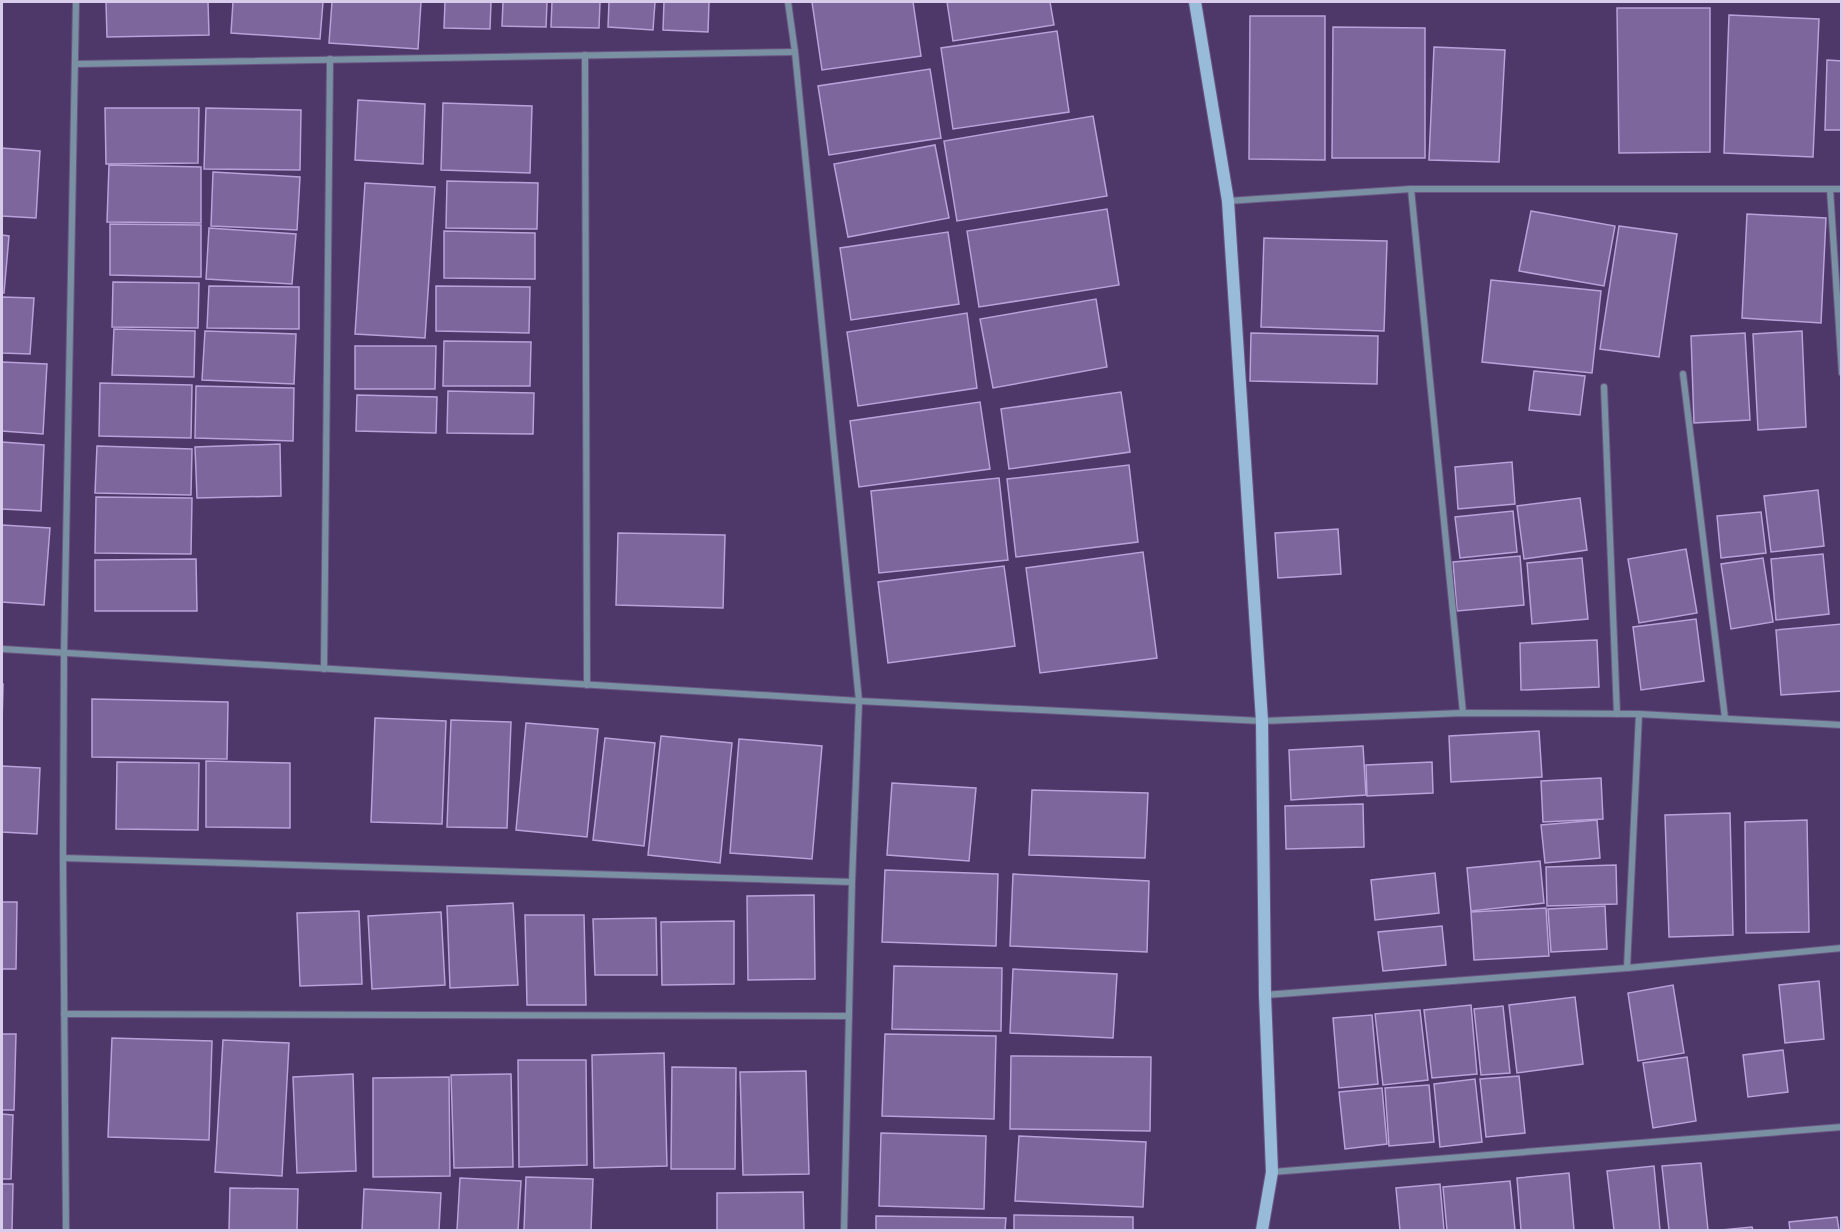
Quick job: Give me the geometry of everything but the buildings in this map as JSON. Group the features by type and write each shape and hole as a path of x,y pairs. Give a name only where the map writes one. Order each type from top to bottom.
{"street":[{"path":"66,1230 64,653 76,2"},
{"path":"788,2 795,52 859,701 852,882 844,1230"},
{"path":"1195,2 1228,201 1262,721 1265,995 1272,1172 1262,1230"},
{"path":"75,64 795,52"},
{"path":"585,55 587,685"},
{"path":"324,669 330,59"},
{"path":"1228,201 1412,189 1842,189"},
{"path":"1412,189 1463,713"},
{"path":"1830,189 1842,373"},
{"path":"1683,374 1725,718"},
{"path":"1604,387 1617,714"},
{"path":"2,649 859,701 1262,721 1463,713 1639,714 1842,724"},
{"path":"1627,968 1639,714"},
{"path":"63,858 852,882"},
{"path":"1265,995 1627,968 1842,948"},
{"path":"64,1014 849,1016"},
{"path":"1272,1172 1842,1127"}]}
